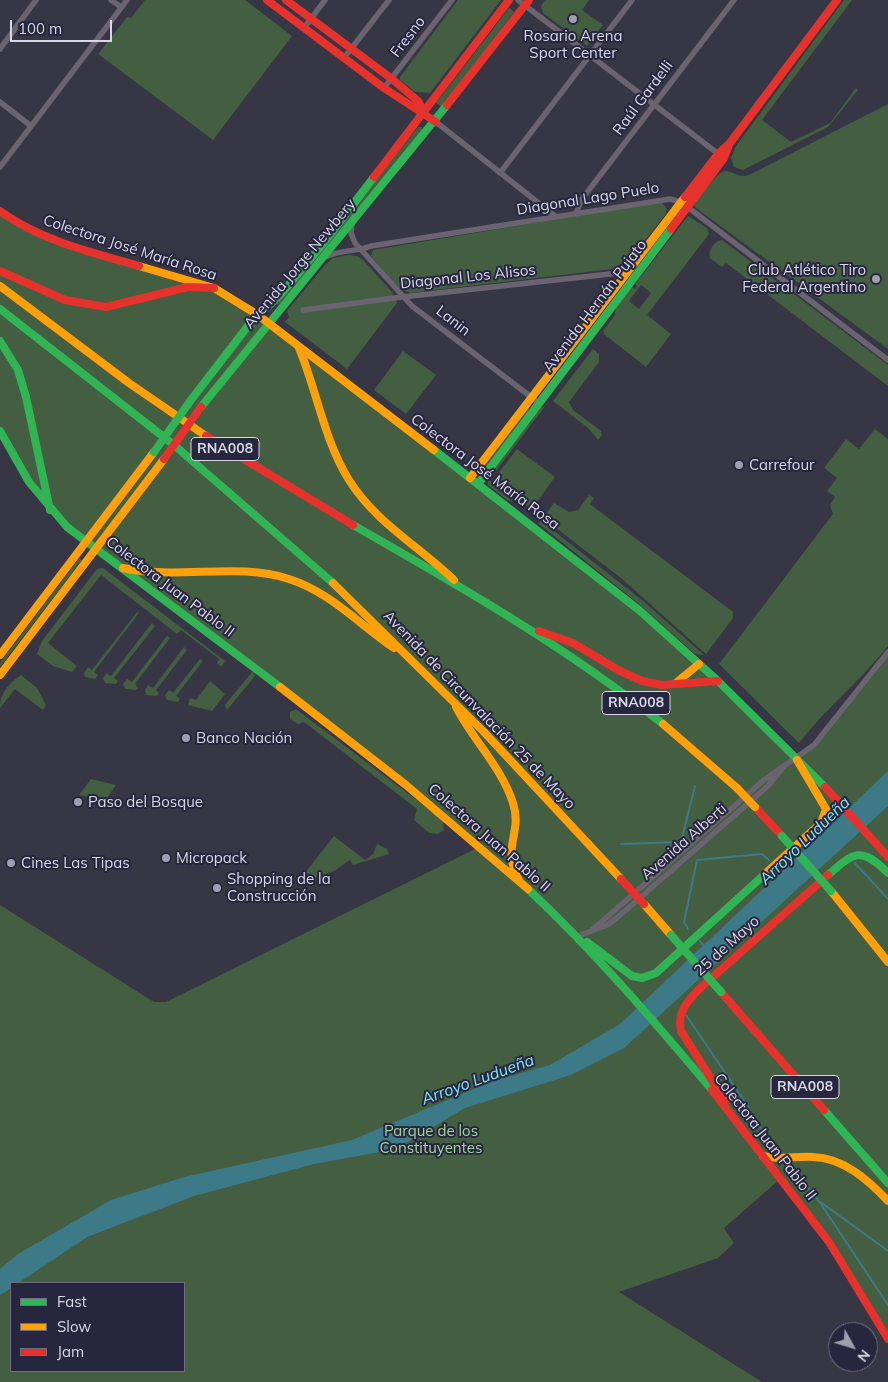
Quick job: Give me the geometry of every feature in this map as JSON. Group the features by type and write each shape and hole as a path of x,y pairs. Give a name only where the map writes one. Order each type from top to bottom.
{"main road":[{"path":"267,0 384,88 413,108 424,112"},
{"path":"286,0 392,79 418,102 424,112 436,122"},
{"name":"Avenida Jorge Newbery","path":"0,656 191,400 258,315 282,293 300,272 509,0"},
{"name":"Avenida Hernán Pujato","path":"470,478 628,272 721,156 838,0"},
{"name":"Avenida Jorge Newbery","path":"0,675 164,459 201,407 268,322 436,122 527,3"},
{"name":"Avenida Hernán Pujato","path":"478,484 635,277 684,204"},
{"name":"Colectora José María Rosa","path":"0,211 21,226 53,241 214,288 268,322 299,348 478,484 639,610 699,664 796,759 810,770 888,857"},
{"path":"0,270 65,300 106,307 188,287 214,288"},
{"name":"RNA008","path":"0,286 119,376 202,434 527,628 624,693 737,788 756,807 832,891 888,962"},
{"name":"Avenida de Circunvalación 25 de Mayo","path":"0,309 118,401 265,523 409,656 452,699 644,904 888,1183"},
{"path":"0,342 18,370 26,398 50,510"},
{"path":"299,348 342,464 359,494 387,524 440,565 464,590"},
{"name":"Colectora Juan Pablo II","path":"0,432 24,476 50,510 86,541 251,664 398,779 520,882 578,936 665,1032 732,1114 829,1242 888,1339"},
{"path":"123,568 162,576 254,574 290,579 321,595 372,635 409,656"},
{"path":"527,628 562,638 636,678 652,684 670,685 699,680 718,682"},
{"path":"670,685 685,678 699,664"},
{"path":"452,699 465,726 498,771 514,805 517,829 511,845 511,860 520,882"},
{"name":"25 de Mayo","path":"578,936 638,979 646,978 656,973 821,823 826,809 823,800 803,775 796,759"},
{"name":"25 de Mayo","path":"732,1114 706,1068 681,1031 678,1021 684,1006 698,990 850,856 857,854 872,858 888,873"},
{"path":"763,1156 782,1161 812,1157 833,1161 859,1175 888,1201"}],"street":[{"path":"0,49 36,0"},
{"path":"111,0 121,8"},
{"path":"0,168 127,0"},
{"path":"304,28 325,0"},
{"path":"344,58 389,0"},
{"name":"Fresno","path":"384,88 452,0"},
{"path":"518,0 527,3 590,55 721,156"},
{"path":"500,173 632,0"},
{"name":"Raúl Gardelli","path":"576,214 582,199 734,0"},
{"path":"0,102 32,126"},
{"path":"436,122 554,216"},
{"name":"Diagonal Lago Puelo","path":"323,258 342,250 361,250 554,216 670,199 684,204"},
{"path":"684,204 888,360"},
{"path":"352,223 353,238 361,250"},
{"name":"Lanin","path":"361,250 402,297 539,403"},
{"path":"628,272 635,277"},
{"name":"Diagonal Los Alisos","path":"303,310 628,272"},
{"name":"Avenida Alberti","path":"578,936 606,925 646,893 768,786 786,762 796,759 820,738 888,652"}],"green space":[{"path":"145,0 245,0 292,36 213,140 98,54 127,17 131,18"},
{"path":"458,0 501,0 430,93 415,92 400,80 400,77"},
{"name":"Rosario Arena Sport Center","path":"545,0 589,0 582,10 603,25 587,46 543,13 541,6"},
{"path":"844,0 852,0 762,120 791,142 830,123 856,88 858,90 828,127 743,170 734,167 731,158 736,146"},
{"path":"509,8 514,12 442,107 436,103"},
{"path":"888,104 888,349 694,205 709,185 723,172 726,171 742,176 749,175"},
{"path":"418,127 422,127 422,132 279,305 276,303"},
{"path":"661,202 667,209 665,215 629,261 612,269 410,293 399,288 371,256 373,250"},
{"name":"Parque de los Constituyentes","path":"0,211 53,241 159,270 236,300 639,610 794,757 814,745 888,652 888,1339 869,1305 780,1179 724,1228 734,1243 718,1258 619,1292 762,1382 0,1382 0,905 154,1002 166,1002 479,847 50,510 0,431"},
{"path":"688,216 707,228 709,234 647,315 671,334 646,367 604,334 603,331 615,315 616,308 632,287 635,289 637,286 635,284","holes":["641,285 651,293 639,309 629,301"]},
{"path":"722,240 888,365 888,386 726,263 722,267 710,258 712,246"},
{"path":"349,255 357,256 363,260 392,292 397,303 347,369 285,322 289,317 287,311 326,264 333,258"},
{"path":"593,349 599,354 599,362 569,402 573,410 601,431 602,435 598,440 588,428 553,401"},
{"path":"403,351 436,375 406,414 374,390"},
{"path":"545,406 489,480 517,502 507,500 488,485 487,478 540,408"},
{"path":"528,407 530,409 483,472 481,471"},
{"path":"875,429 888,439 888,646 799,743 719,664 833,514 830,505 835,497 827,491 837,478 824,468 846,439 859,449"},
{"path":"517,449 555,477 532,509 493,480"},
{"path":"589,495 594,498 590,504 733,612 733,618 706,654 621,578 543,518 554,503 569,512 578,510"},
{"path":"540,520 642,600 704,655 695,654 639,604 539,524"},
{"path":"79,558 82,560 0,667 0,663"},
{"path":"103,568 225,661 221,667 217,663 219,659 181,630 177,634 101,575 48,643 77,666 72,672 53,666 37,654 42,641 97,569"},
{"path":"137,612 139,613 94,672 98,675 95,679 85,677 84,673 88,667 92,670"},
{"path":"152,623 155,626 114,678 118,681 116,684 105,683 103,678 107,673 111,676"},
{"path":"167,636 170,638 135,684 138,688 136,690 125,689 123,684 127,679 132,682"},
{"path":"184,647 187,650 156,690 159,693 157,696 146,695 145,690 148,685 153,688"},
{"path":"200,659 203,661 176,696 180,699 178,702 167,700 165,695 169,690 173,693"},
{"path":"253,671 255,676 227,710 225,705"},
{"path":"21,675 37,688 46,705 43,710 15,689 0,708 3,693"},
{"path":"210,681 225,694 212,711 188,705 190,698 196,700"},
{"path":"296,709 443,820 444,830 438,834 429,833 414,820 417,809 304,722 298,724 290,719 290,712"},
{"path":"91,779 116,785 105,801 79,795"},
{"path":"334,836 365,860 373,854 377,844 387,849 389,854 353,865 350,860 334,871 312,879 305,873"}],"water":[{"name":"Arroyo Ludueña","path":"888,771 888,806 624,1048 571,1075 465,1108 396,1149 314,1164 194,1196 87,1237 20,1282 10,1282 10,1289 0,1295 0,1269 18,1254 111,1200 184,1177 352,1140 493,1081 550,1065 620,1024"}],"waterway":[{"path":"681,842 695,786"},
{"path":"621,844 681,842"},
{"path":"697,860 762,854 769,860"},
{"path":"688,929 684,922 697,860"},
{"path":"855,863 888,899"},
{"path":"700,941 705,947"},
{"path":"686,1015 747,1105 754,1120 777,1148"},
{"path":"796,1174 819,1201 888,1251"},
{"path":"819,1201 888,1305"}],"traffic: fast":[{"path":"201,407 447,105"},
{"path":"191,400 248,326 282,293 322,245 374,177"},
{"path":"478,484 671,229"},
{"path":"0,309 174,445 333,583"},
{"path":"0,341 18,370 26,397 50,510"},
{"path":"154,452 191,400"},
{"path":"0,431 29,482 67,527 280,687"},
{"path":"434,450 639,610 718,681 825,787"},
{"path":"353,525 473,594 550,643 589,669 663,724"},
{"path":"782,836 831,891"},
{"path":"828,875 845,861 858,855 871,859 888,873"},
{"path":"587,942 632,976 642,978 656,973 765,874"},
{"path":"528,889 646,1012 712,1090"},
{"path":"671,935 721,992"},
{"path":"824,1110 888,1183"}],"traffic: slow":[{"path":"470,478 685,197"},
{"path":"139,266 214,288 258,315 434,450"},
{"path":"0,286 129,383 206,436"},
{"path":"299,348 333,449 349,480 372,509 454,580"},
{"path":"0,655 154,452"},
{"path":"0,675 164,459"},
{"path":"123,568 165,572 249,572 289,579 331,600 394,648"},
{"path":"333,583 484,732 621,879"},
{"path":"677,682 699,664"},
{"path":"280,687 406,785 528,889"},
{"path":"456,707 495,766 513,803 516,824 512,859 514,870 520,882"},
{"path":"663,724 737,788"},
{"path":"765,874 821,823 826,809 797,760"},
{"path":"737,788 755,807"},
{"path":"831,891 888,962"},
{"path":"644,904 671,935"},
{"path":"763,1156 776,1158 813,1157 835,1161 864,1178 888,1201"}],"traffic: jam":[{"path":"267,0 384,88 436,122"},
{"path":"286,0 392,79 418,101 424,112"},
{"path":"374,177 509,0"},
{"path":"447,105 529,0"},
{"path":"685,197 718,154 730,143 837,0"},
{"path":"671,229 724,158 729,145"},
{"path":"0,211 50,238 139,266"},
{"path":"0,271 65,300 106,307 188,287 214,288"},
{"path":"164,459 201,407"},
{"path":"206,436 353,525"},
{"path":"539,631 573,643 618,670 642,681 662,685 718,681"},
{"path":"825,787 888,857"},
{"path":"755,807 782,836"},
{"path":"725,1101 681,1031 681,1014 698,990 828,875"},
{"path":"621,879 644,904"},
{"path":"721,992 824,1110"},
{"path":"712,1090 829,1242 888,1339"}],"place":[{"name":"Rosario Arena Sport Center","path":"573,19"},
{"name":"Club Atlético Tiro Federal Argentino","path":"876,279"},
{"name":"Carrefour","path":"739,465"},
{"name":"Banco Nación","path":"186,738"},
{"name":"Paso del Bosque","path":"78,802"},
{"name":"Micropack","path":"166,858"},
{"name":"Cines Las Tipas","path":"11,863"},
{"name":"Shopping de la Construcción","path":"217,888"}]}
